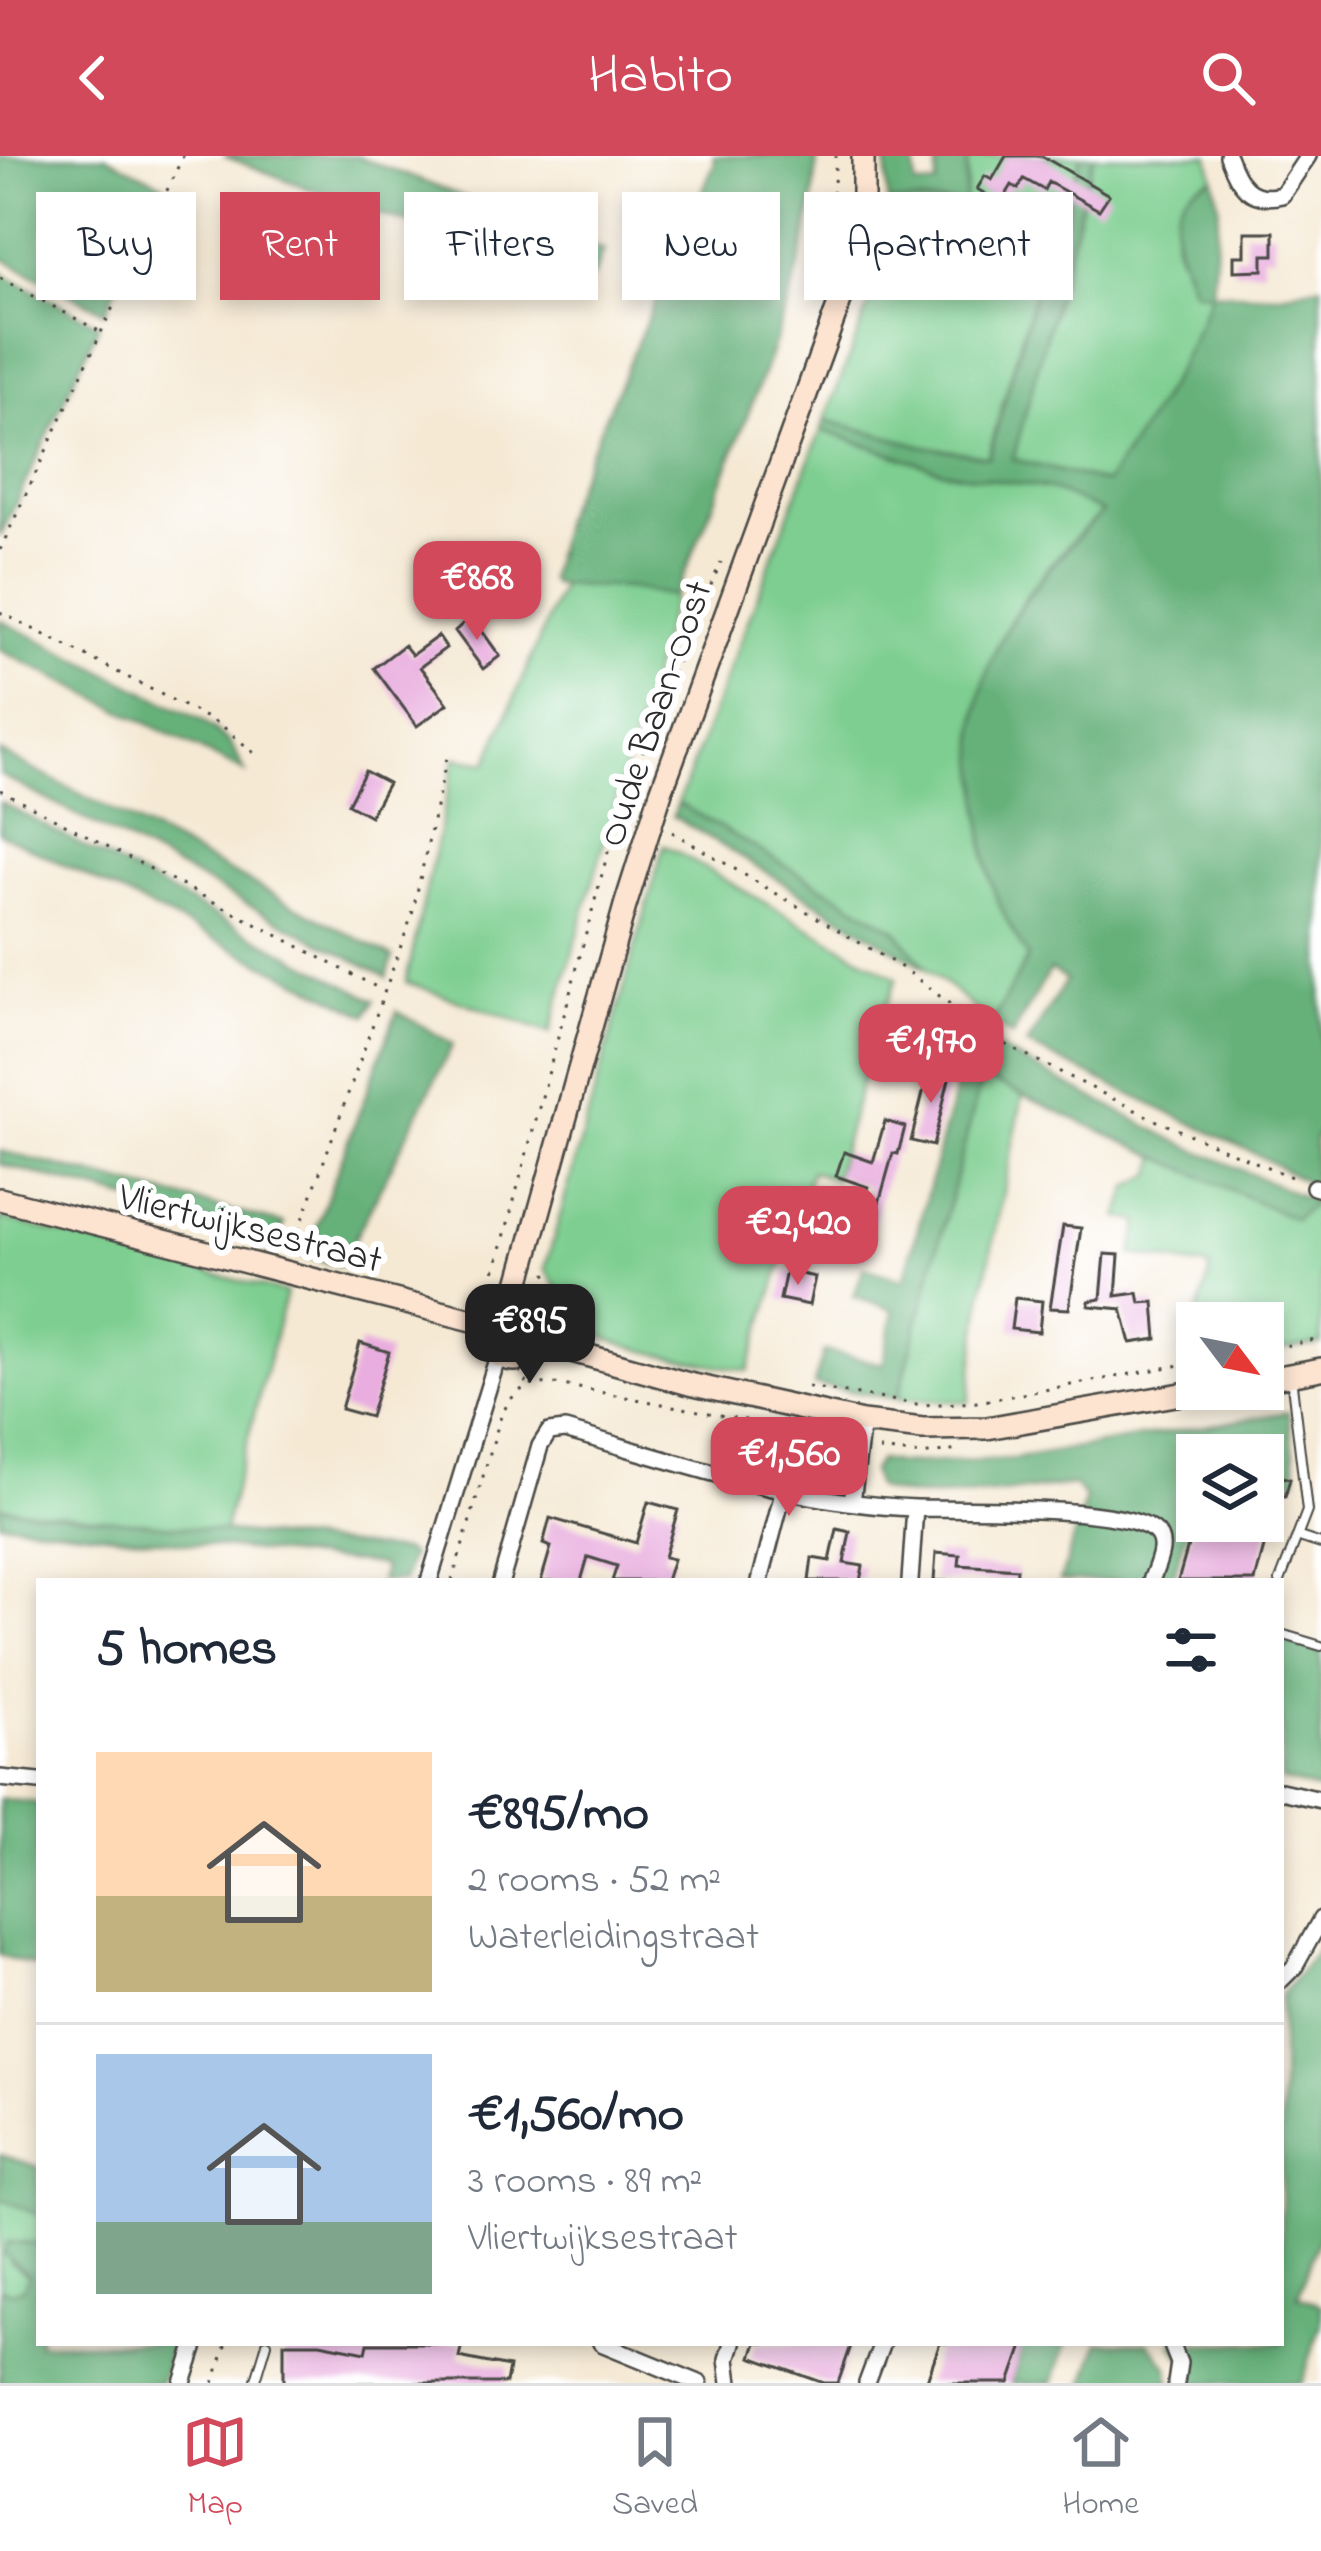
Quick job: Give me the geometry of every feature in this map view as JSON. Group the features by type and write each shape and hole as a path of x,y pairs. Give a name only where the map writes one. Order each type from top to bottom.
{"street":[{"name":"Oude Baan-Oost","path":"514,1298 652,820 847,282 863,220 862,156"},
{"path":"1228,156 1246,191 1268,198 1282,195 1308,156"},
{"name":"Vliertwijksestraat","path":"0,1199 484,1323"},
{"path":"514,1298 535,1305 542,1313 543,1343 536,1352 506,1358 486,1341 484,1323 490,1310 514,1298"},
{"path":"543,1343 689,1384 862,1422 923,1429 987,1428 1176,1395"},
{"path":"430,1578 506,1358"},
{"path":"1284,1376 1321,1369"},
{"path":"851,1502 862,1422"},
{"path":"502,1578 540,1446 549,1432 565,1430 783,1492 915,1508 1072,1511 1125,1520 1153,1529 1160,1539 1162,1550 1152,1578"},
{"path":"761,1578 783,1492"},
{"path":"910,1578 915,1508"},
{"path":"0,1778 36,1782"},
{"path":"1284,1792 1321,1800"},
{"path":"1284,1977 1321,1919"},
{"path":"183,2383 195,2346"},
{"path":"608,2346 699,2383"},
{"path":"730,2383 727,2359 731,2346"},
{"path":"867,2383 881,2346"},
{"path":"1173,2346 1179,2362 1176,2383"}],"lane":[{"path":"1281,1578 1307,1511 1290,1375"},
{"path":"1299,1537 1321,1544"},
{"path":"1284,1635 1321,1646"},
{"path":"255,2383 266,2346"}],"path":[{"path":"0,550 182,156"},
{"path":"0,278 101,332"},
{"path":"0,612 221,725 254,753"},
{"path":"285,1272 412,915 448,754"},
{"path":"0,790 384,991"},
{"path":"652,820 906,970 995,1039 1155,1120 1317,1188"},
{"path":"498,1260 546,1273 578,1328"},
{"path":"542,1313 598,1337"},
{"path":"1284,1346 1321,1339"},
{"path":"506,1358 528,1384"},
{"path":"798,1386 922,1405 978,1402 1176,1366"},
{"path":"453,1578 508,1400 528,1384 563,1385"},
{"path":"214,2383 225,2346"}],"green space":[{"path":"0,156 105,156 164,185 161,192 36,192 36,276 0,257"},
{"path":"224,156 356,156 451,192 404,192 404,222 380,214 380,192 318,192"},
{"path":"713,156 817,156 813,192 804,192 804,245 786,309 716,498 674,596 629,588 554,585 549,579 563,515 656,300 780,300 780,192 702,192 715,162"},
{"path":"886,156 914,156 916,186 937,185 937,156 968,156 966,192 888,192"},
{"path":"968,156 1081,156 1071,192 966,192"},
{"path":"1081,156 1094,156 1073,235 1071,192"},
{"path":"1094,156 1209,156 1214,178 1196,190 1179,216 1174,240 1183,261 1211,292 1178,367 1106,483 1013,459 1056,300 1073,300 1073,235"},
{"path":"1214,178 1219,206 1212,292 1276,295 1321,285 1321,1127 1315,1140 1314,1187 1256,1154 1027,1045 1066,980 1050,970 1012,1036 992,1023 1028,957 996,897 986,861 976,745 980,697 1019,609 1102,512 1051,489 943,471 821,430 825,420 923,446 989,457 1032,300 1056,300 1013,459 1106,483 1178,368 1211,293 1193,290 1177,242 1177,211 1195,187"},
{"path":"0,272 36,291 36,300 52,300 99,325 0,537"},
{"path":"82,300 111,300 105,312"},
{"path":"871,300 1032,300 988,457 923,446 825,420"},
{"path":"821,430 943,471 1051,489 1103,512 1058,556 1018,608 980,697 976,745 986,861 996,897 1028,957 992,1023 927,969 895,929 678,803"},
{"path":"562,585 674,596 550,1033 406,982 455,758 487,763"},
{"path":"0,620 202,720 231,744 245,772 0,650"},
{"path":"0,752 393,957 387,977 0,775"},
{"path":"0,802 375,1000 367,1015 0,833"},
{"path":"678,803 895,929 927,969 673,816"},
{"path":"664,845 897,978 877,1028 834,1179 811,1171 748,1371 638,1349 598,1333 573,1311 545,1269"},
{"path":"397,1011 453,1044 341,1266 305,1257"},
{"path":"970,1034 1176,1141 1315,1202 1295,1219 982,1077 898,1399 814,1385 824,1351 883,1364 894,1310 854,1296 864,1267 904,1280"},
{"path":"982,1077 1023,1095 983,1292 969,1402 898,1399"},
{"path":"0,1151 284,1224 277,1240 0,1164"},
{"path":"1158,1156 1295,1219 1315,1202 1321,1205 1321,1344 1284,1350 1284,1302 1201,1302 1211,1268 1132,1254 1140,1222 1119,1217 1129,1187 1153,1174"},
{"path":"0,1218 286,1293 223,1533 0,1507"},
{"path":"1288,1412 1297,1477 1293,1481 1284,1478 1284,1434 1176,1434 1176,1542 1184,1542 1173,1578 1061,1578 1086,1499 1074,1485 973,1496 919,1496 876,1488 871,1471 879,1460 902,1464 1013,1459"},
{"path":"0,1507 411,1555 404,1578 381,1578 380,1565 0,1522"},
{"path":"1284,1642 1321,1652 1321,1791 1284,1781"},
{"path":"0,1799 36,1803 36,1967 0,1955"},
{"path":"1321,1944 1321,2232 1298,2296 1321,2305 1321,2323 1302,2383 1186,2383 1187,2366 1174,2346 1284,2346 1284,1991"},
{"path":"0,2155 36,2166 36,2214 0,2198"},
{"path":"0,2198 36,2214 36,2244 23,2242 10,2263 29,2276 25,2288 0,2289"},
{"path":"8,2242 36,2244 36,2346 171,2346 160,2383 0,2383 0,2289 24,2288 29,2276 4,2254"},
{"path":"1023,2346 1065,2346 1053,2383 1011,2383"},
{"path":"1097,2346 1151,2346 1169,2367 1170,2383 1085,2383"}],"building":[{"path":"1006,156 1042,156 1109,195 1099,210 1048,182 1044,190 1024,179 1018,189 1012,185 1008,192 977,189 985,176 992,180"},
{"path":"1245,232 1274,232 1274,255 1263,255 1263,270 1234,271 1234,256 1245,256"},
{"path":"471,616 500,656 483,669 455,631"},
{"path":"438,636 446,648 420,667 448,704 417,726 374,668 404,645 412,655"},
{"path":"365,771 388,783 370,816 348,804"},
{"path":"930,1065 951,1070 933,1146 911,1141"},
{"path":"885,1121 905,1127 864,1256 850,1252 868,1187 836,1176 844,1152 873,1162"},
{"path":"1063,1226 1081,1228 1069,1309 1050,1308"},
{"path":"1105,1254 1119,1255 1116,1296 1138,1293 1140,1303 1154,1302 1157,1339 1131,1343 1122,1309 1089,1306 1089,1301 1101,1299"},
{"path":"786,1271 815,1277 809,1305 780,1299"},
{"path":"1015,1298 1042,1301 1039,1332 1011,1329"},
{"path":"360,1343 389,1352 370,1417 341,1409"},
{"path":"648,1502 678,1510 664,1557 673,1559 667,1578 613,1578 617,1566 588,1557 582,1578 542,1578 551,1547 543,1544 550,1518 636,1543"},
{"path":"837,1529 850,1532 844,1563 863,1566 861,1578 809,1578 812,1558 830,1561"},
{"path":"1189,1542 1265,1542 1256,1578 1179,1578"},
{"path":"936,1553 960,1555 959,1565 1017,1569 1016,1578 934,1578"},
{"path":"284,2346 335,2346 366,2352 367,2346 461,2346 459,2357 509,2367 506,2383 284,2383"},
{"path":"755,2346 851,2346 838,2383 824,2383 751,2357"},
{"path":"939,2346 1023,2346 1010,2383 926,2383"}]}
